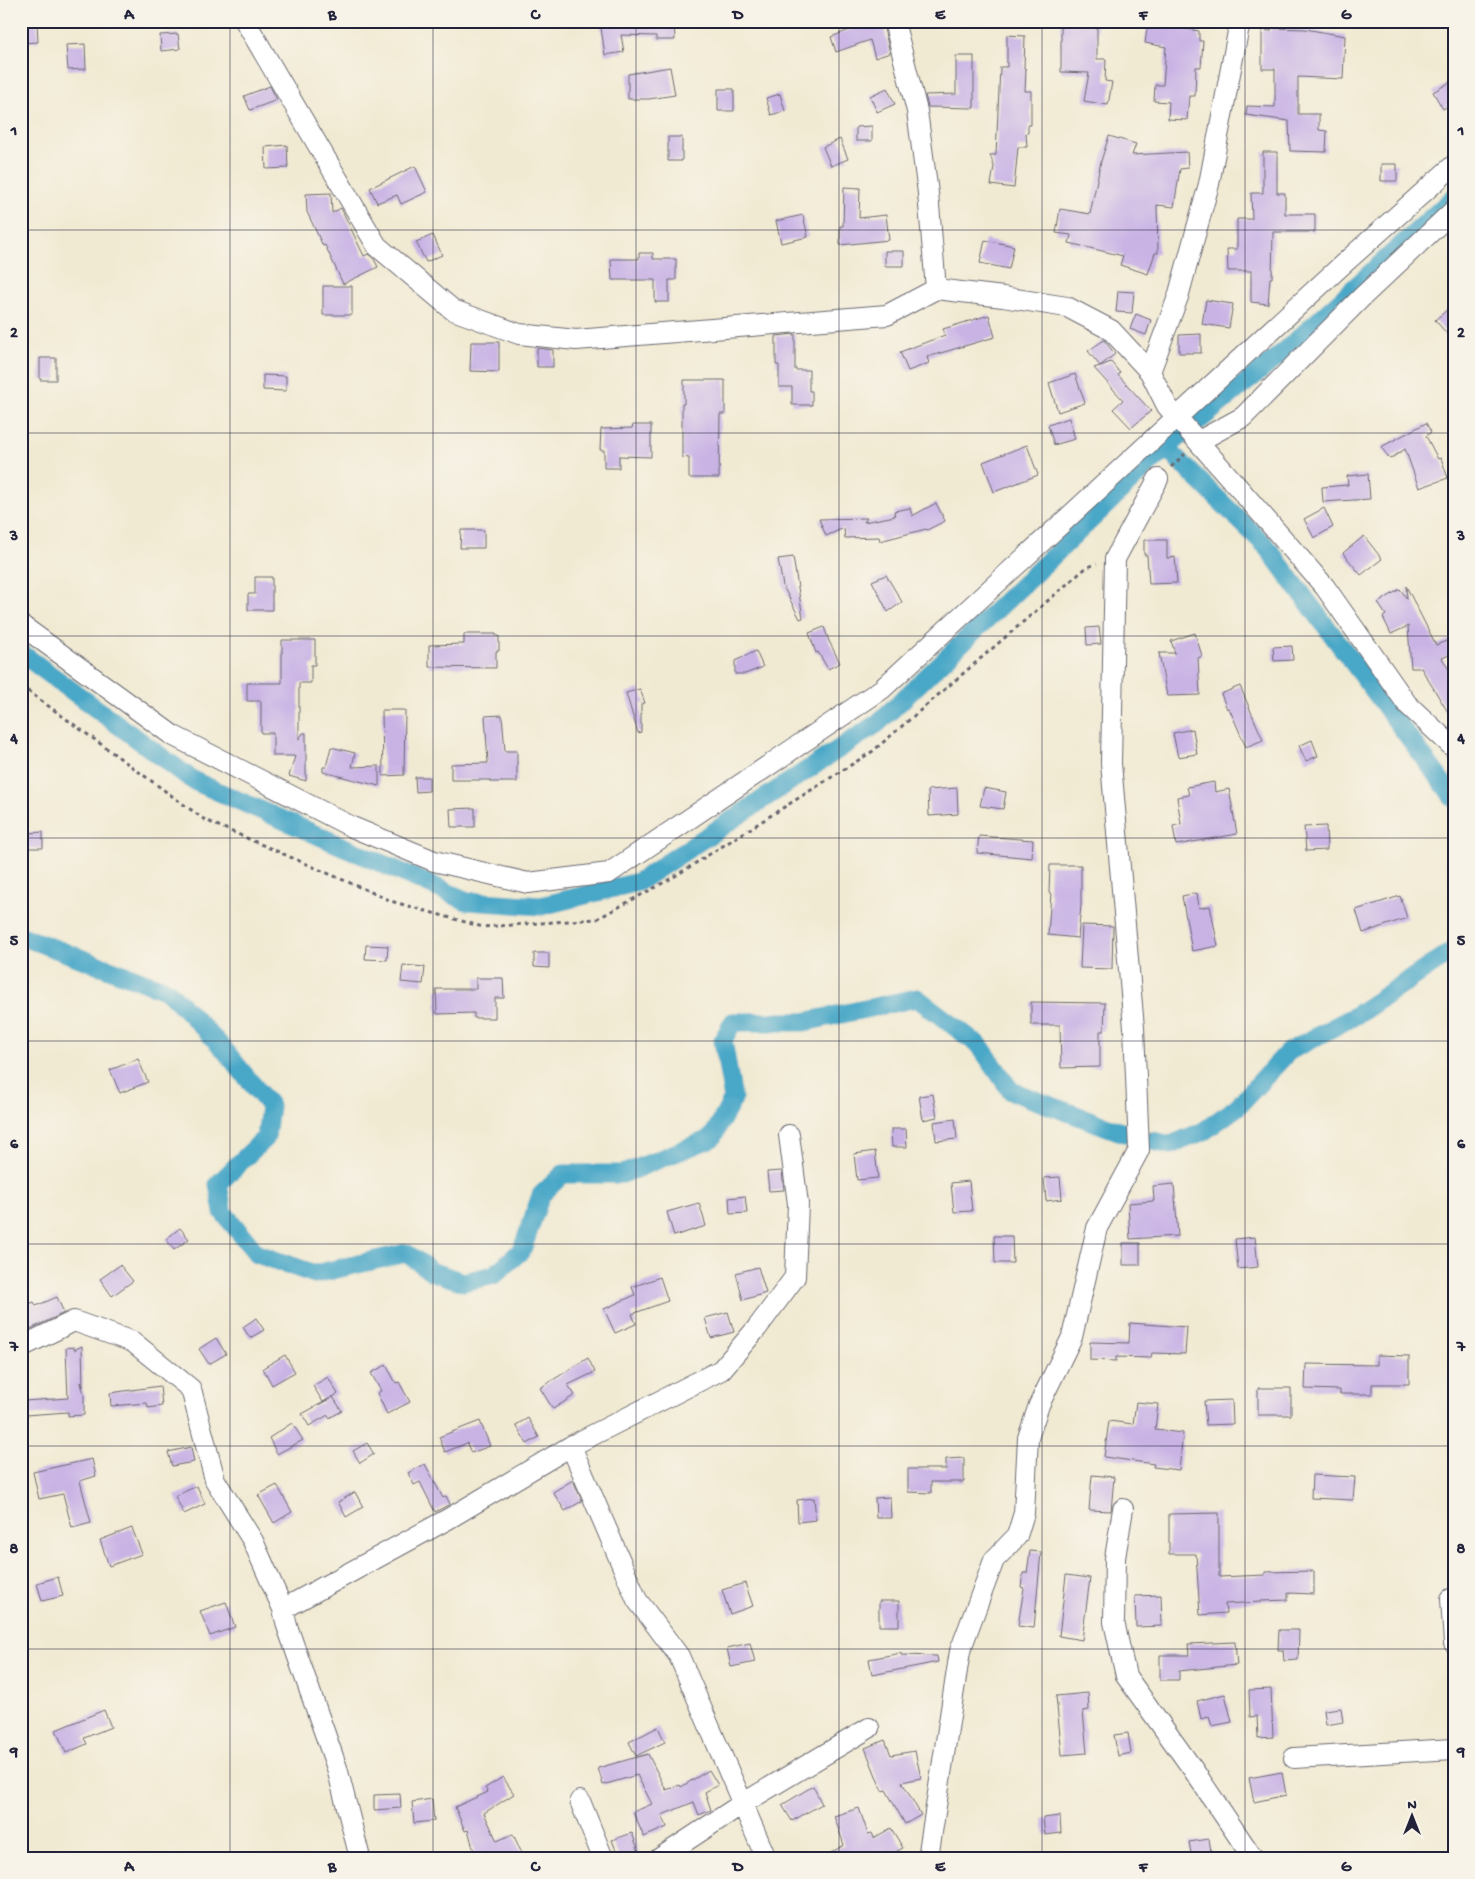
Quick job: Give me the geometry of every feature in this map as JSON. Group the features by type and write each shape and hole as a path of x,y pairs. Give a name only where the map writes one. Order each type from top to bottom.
{"street":[{"path":"244,21 377,246 453,310 519,334 576,340 887,315 936,288 1003,296 1067,307 1111,330 1150,372 1167,406 1178,417 1196,443 1325,587 1408,704 1454,748"},
{"path":"894,21 917,111 928,193 936,288"},
{"path":"1150,372 1178,297 1209,184 1240,21"},
{"path":"21,626 172,735 352,827 434,861 528,884 609,873 882,689 1341,266 1454,166"},
{"path":"1196,443 1243,418 1362,297 1454,210"},
{"path":"927,1857 960,1651 994,1560 1017,1536 1024,1513 1028,1438 1039,1406 1072,1337 1097,1228 1139,1150 1134,1028 1111,763 1115,559 1158,479"},
{"path":"283,1609 448,1519 571,1446 721,1370 757,1328 796,1276 798,1204 789,1135"},
{"path":"21,1347 74,1321 133,1342 191,1390 215,1480 253,1541 283,1609 286,1626 337,1768 360,1858"},
{"path":"571,1446 637,1600 679,1656 766,1858"},
{"path":"1123,1509 1115,1558 1114,1622 1126,1676 1192,1768 1252,1858"},
{"path":"1451,1599 1454,1643"},
{"path":"660,1858 742,1804 869,1728"},
{"path":"1294,1758 1454,1749"},
{"path":"580,1801 603,1858"}],"path":[{"path":"1158,479 1196,443"},
{"path":"21,686 205,820 394,902 483,927 597,919 672,878 873,751 1087,567 1115,559"}],"building":[{"path":"21,21 37,21 38,42 21,43"},
{"path":"600,21 674,21 675,40 656,40 656,36 621,35 624,52 605,55"},
{"path":"873,21 882,21 890,53 875,58 870,40 836,52 831,37"},
{"path":"1061,21 1097,21 1097,59 1106,59 1105,81 1112,82 1108,105 1084,101 1089,73 1061,72"},
{"path":"1148,22 1199,31 1199,41 1203,41 1201,67 1196,67 1195,96 1189,96 1187,120 1168,119 1169,102 1154,101 1155,85 1163,85 1166,47 1145,43"},
{"path":"1271,28 1305,29 1345,36 1343,79 1298,77 1298,114 1319,114 1319,130 1327,131 1326,152 1290,151 1289,121 1246,115 1247,106 1275,107 1275,69 1262,69 1262,30 1271,31"},
{"path":"178,34 180,49 161,51 160,35"},
{"path":"1007,35 1025,36 1025,91 1031,91 1031,125 1028,125 1028,133 1026,133 1027,147 1018,147 1014,188 991,185 994,166 990,155 996,155 1000,67 1007,67"},
{"path":"85,44 86,69 68,70 66,45"},
{"path":"956,56 974,56 974,108 928,107 925,95 956,94"},
{"path":"670,67 675,95 649,99 628,99 628,74"},
{"path":"1454,80 1454,103 1443,109 1433,92"},
{"path":"270,86 277,100 250,110 244,96"},
{"path":"887,88 895,104 877,112 870,96"},
{"path":"718,89 734,89 734,111 718,111"},
{"path":"780,94 785,111 771,115 766,98"},
{"path":"872,126 872,141 856,141 856,127"},
{"path":"1109,136 1136,144 1132,155 1187,152 1188,168 1180,169 1174,207 1157,205 1158,253 1155,253 1148,274 1120,265 1123,256 1069,243 1071,235 1056,233 1060,209 1090,214 1101,161"},
{"path":"668,137 682,137 682,161 668,161"},
{"path":"840,139 848,159 831,166 823,147"},
{"path":"287,145 288,168 266,169 265,147"},
{"path":"1263,152 1277,152 1277,193 1285,193 1285,214 1315,214 1315,232 1273,232 1272,278 1270,278 1268,304 1251,302 1251,271 1228,271 1227,249 1237,249 1237,219 1252,219 1251,193 1263,193"},
{"path":"1381,164 1397,164 1397,181 1381,181"},
{"path":"415,166 427,192 401,204 397,195 377,203 370,188"},
{"path":"844,187 860,188 859,218 886,215 889,240 840,245 840,226 843,226"},
{"path":"331,193 332,213 341,208 364,256 368,254 374,259 378,267 343,284 307,212 306,194"},
{"path":"803,215 808,237 781,243 776,221"},
{"path":"433,235 442,255 426,262 416,242"},
{"path":"985,240 1014,246 1009,269 980,263"},
{"path":"885,251 904,251 904,266 885,266"},
{"path":"639,253 653,253 653,259 676,259 676,280 669,280 669,302 655,302 655,280 612,280 611,259 639,259"},
{"path":"323,286 352,286 352,315 323,315"},
{"path":"1118,291 1134,292 1132,313 1116,312"},
{"path":"1206,300 1233,304 1229,328 1202,324"},
{"path":"1454,304 1454,342 1435,320"},
{"path":"1136,314 1151,320 1146,335 1130,329"},
{"path":"989,315 995,337 927,357 929,363 908,371 900,352 945,335 943,329"},
{"path":"795,334 795,370 809,370 809,391 812,391 812,405 792,405 792,387 779,387 779,365 776,365 776,336"},
{"path":"1201,334 1201,353 1179,353 1179,335"},
{"path":"1104,340 1115,354 1100,366 1088,351"},
{"path":"471,342 499,342 499,372 470,371"},
{"path":"537,348 553,350 553,367 537,367"},
{"path":"40,358 56,358 56,380 40,380"},
{"path":"1111,362 1120,373 1118,375 1151,411 1131,428 1113,409 1123,400 1094,368"},
{"path":"1075,374 1085,403 1058,412 1049,383"},
{"path":"263,375 286,376 286,391 263,390"},
{"path":"684,380 725,380 725,414 720,414 719,478 689,478 689,458 682,457"},
{"path":"1069,418 1075,439 1054,445 1048,425"},
{"path":"1426,423 1431,432 1426,436 1438,459 1441,458 1448,478 1419,488 1405,449 1390,459 1381,447"},
{"path":"633,425 651,425 651,457 619,456 619,468 604,468 604,450 600,450 601,429 632,428"},
{"path":"1027,445 1038,475 994,492 983,462"},
{"path":"1368,474 1370,499 1323,502 1322,487 1348,485 1347,476"},
{"path":"936,503 945,521 927,530 880,541 879,537 845,538 844,528 826,536 819,519 867,518 864,522 895,516 894,511 910,508 912,516"},
{"path":"1324,508 1333,527 1314,538 1304,519"},
{"path":"461,530 484,530 484,548 460,548"},
{"path":"1364,536 1382,559 1361,575 1343,553"},
{"path":"1144,540 1167,540 1167,558 1175,557 1177,583 1149,584 1147,555 1144,555"},
{"path":"793,557 803,618 800,619 783,586 778,559"},
{"path":"886,575 902,602 888,612 872,581"},
{"path":"255,577 272,577 272,610 248,610 248,594 255,594"},
{"path":"1406,586 1436,645 1454,638 1454,653 1442,658 1454,678 1454,722 1421,668 1411,668 1408,626 1391,634 1383,617 1386,615 1378,603 1400,589 1407,599"},
{"path":"824,627 840,663 828,669 818,652 816,653 809,633"},
{"path":"1099,627 1101,644 1087,645 1086,628"},
{"path":"1195,633 1202,656 1198,658 1200,695 1167,696 1159,653 1175,653 1171,641"},
{"path":"464,634 496,634 496,636 499,636 499,651 496,651 496,668 429,667 429,645 464,644"},
{"path":"282,640 315,640 315,665 311,665 311,683 299,683 299,739 303,733 306,733 306,781 289,776 295,756 273,756 273,733 261,733 261,701 247,701 247,683 282,683"},
{"path":"1292,646 1293,660 1274,661 1273,647"},
{"path":"756,651 763,667 745,674 735,674 735,661"},
{"path":"1240,686 1263,740 1246,747 1221,694"},
{"path":"640,689 645,703 641,704 641,732 638,733 626,693"},
{"path":"382,710 405,710 404,775 383,776"},
{"path":"502,715 505,751 517,751 517,782 451,780 451,764 488,763 485,716"},
{"path":"1193,729 1197,754 1178,757 1173,733"},
{"path":"1312,740 1318,756 1306,761 1299,746"},
{"path":"331,747 355,753 352,767 379,766 379,786 323,772 323,767 326,767"},
{"path":"415,777 429,777 429,791 416,792"},
{"path":"1214,782 1215,792 1229,789 1237,834 1176,845 1173,826 1181,824 1177,797 1189,795 1187,787"},
{"path":"957,788 958,814 929,816 928,790"},
{"path":"984,788 1006,792 1003,809 980,806"},
{"path":"475,808 475,827 451,827 450,809"},
{"path":"1326,826 1327,850 1306,851 1304,827"},
{"path":"43,832 43,848 28,848 28,833"},
{"path":"979,836 1033,840 1032,858 977,853"},
{"path":"1050,865 1081,865 1081,905 1078,938 1048,935 1051,893 1049,893"},
{"path":"1197,893 1199,908 1210,906 1218,946 1192,951 1182,896"},
{"path":"1400,896 1407,918 1363,933 1356,910"},
{"path":"1082,925 1113,926 1112,969 1080,968"},
{"path":"366,945 388,946 387,960 365,959"},
{"path":"534,953 549,953 549,968 534,967"},
{"path":"403,965 425,967 423,984 401,982"},
{"path":"476,978 503,978 504,998 495,998 495,1018 474,1018 474,1013 437,1014 436,989 476,989"},
{"path":"1031,1002 1105,1003 1104,1031 1100,1031 1100,1067 1061,1068 1060,1025 1031,1025"},
{"path":"138,1059 148,1082 120,1093 110,1070"},
{"path":"933,1094 937,1117 923,1120 919,1096"},
{"path":"955,1119 957,1139 936,1141 934,1122"},
{"path":"891,1129 906,1129 907,1147 892,1147"},
{"path":"875,1151 878,1178 857,1180 854,1154"},
{"path":"782,1171 784,1190 769,1191 767,1172"},
{"path":"1060,1177 1062,1199 1046,1201 1044,1178"},
{"path":"969,1181 972,1211 954,1212 951,1183"},
{"path":"1174,1184 1178,1236 1130,1239 1128,1203 1154,1201 1153,1186"},
{"path":"745,1196 747,1213 730,1214 729,1198"},
{"path":"699,1203 706,1226 674,1236 667,1212"},
{"path":"180,1228 189,1239 174,1250 166,1239"},
{"path":"994,1236 1012,1236 1013,1263 995,1263"},
{"path":"1255,1237 1258,1267 1238,1269 1235,1239"},
{"path":"1123,1243 1140,1243 1140,1265 1123,1265"},
{"path":"120,1265 133,1281 112,1296 100,1279"},
{"path":"758,1267 766,1293 743,1300 736,1273"},
{"path":"660,1277 668,1301 632,1314 636,1324 615,1333 604,1309 635,1295 632,1287"},
{"path":"57,1297 64,1313 24,1332 21,1326 21,1307 34,1302 36,1306"},
{"path":"728,1312 734,1332 711,1338 705,1318"},
{"path":"256,1318 264,1330 250,1338 243,1327"},
{"path":"1130,1323 1187,1327 1185,1354 1152,1353 1151,1358 1116,1357 1116,1361 1090,1360 1090,1342 1129,1343"},
{"path":"216,1338 226,1354 209,1364 199,1349"},
{"path":"82,1346 83,1387 81,1382 84,1395 84,1415 68,1416 68,1412 25,1415 24,1401 68,1398 66,1348 74,1347 74,1350"},
{"path":"285,1355 295,1372 272,1385 263,1368"},
{"path":"1377,1355 1409,1356 1409,1384 1372,1384 1372,1394 1340,1394 1340,1390 1305,1389 1306,1364 1377,1365"},
{"path":"588,1358 595,1372 568,1385 575,1395 553,1409 540,1388"},
{"path":"386,1365 396,1383 399,1382 410,1402 387,1414 377,1393 381,1391 371,1373"},
{"path":"328,1377 338,1394 323,1402 313,1386"},
{"path":"160,1386 162,1406 148,1408 147,1403 111,1406 110,1393"},
{"path":"1258,1388 1291,1388 1291,1415 1258,1415"},
{"path":"333,1397 342,1411 329,1418 328,1415 309,1426 302,1414"},
{"path":"1232,1400 1233,1424 1206,1425 1204,1401"},
{"path":"1136,1402 1158,1404 1155,1430 1183,1433 1179,1470 1153,1467 1154,1464 1104,1457 1109,1421 1133,1424"},
{"path":"528,1418 539,1437 527,1444 516,1425"},
{"path":"480,1421 490,1446 471,1453 467,1443 445,1452 439,1437"},
{"path":"292,1423 303,1440 277,1454 269,1438"},
{"path":"367,1443 374,1454 360,1463 353,1451"},
{"path":"191,1447 194,1462 172,1466 168,1452"},
{"path":"964,1458 964,1482 931,1482 931,1493 908,1492 908,1469 946,1469 946,1459"},
{"path":"92,1459 96,1476 80,1481 91,1523 72,1528 63,1494 39,1499 33,1472"},
{"path":"425,1464 443,1498 446,1496 450,1504 435,1512 420,1482 414,1485 408,1473"},
{"path":"1092,1475 1114,1477 1111,1511 1089,1510"},
{"path":"1312,1475 1355,1477 1353,1500 1311,1498"},
{"path":"573,1480 582,1501 565,1511 553,1492"},
{"path":"277,1485 292,1512 274,1523 258,1495"},
{"path":"197,1486 205,1504 184,1514 175,1496"},
{"path":"355,1492 363,1507 346,1517 338,1502"},
{"path":"890,1497 891,1518 876,1518 875,1498"},
{"path":"814,1498 816,1520 798,1522 797,1500"},
{"path":"1219,1513 1219,1577 1265,1575 1265,1572 1314,1571 1314,1594 1288,1593 1288,1600 1225,1604 1226,1613 1200,1615 1196,1554 1169,1554 1169,1514"},
{"path":"132,1528 142,1554 109,1566 100,1540"},
{"path":"1030,1551 1041,1552 1034,1628 1018,1626 1024,1588 1021,1587 1023,1573 1027,1573"},
{"path":"1066,1575 1090,1578 1082,1640 1059,1636"},
{"path":"58,1577 63,1596 42,1601 37,1583"},
{"path":"745,1583 753,1606 730,1614 722,1590"},
{"path":"1161,1595 1162,1626 1136,1627 1135,1596"},
{"path":"879,1601 899,1601 899,1626 879,1626"},
{"path":"226,1602 235,1627 210,1636 200,1611"},
{"path":"1279,1630 1299,1630 1298,1660 1284,1661 1283,1650 1278,1650"},
{"path":"1235,1642 1237,1665 1179,1671 1179,1680 1160,1680 1160,1655 1189,1655 1188,1644"},
{"path":"750,1643 755,1662 731,1667 727,1648"},
{"path":"901,1653 901,1655 937,1656 938,1662 872,1675 869,1659"},
{"path":"1271,1689 1273,1737 1258,1738 1257,1716 1250,1717 1249,1690"},
{"path":"1088,1693 1089,1710 1083,1711 1087,1753 1062,1755 1056,1696"},
{"path":"1225,1694 1232,1722 1212,1726 1209,1717 1201,1719 1197,1701"},
{"path":"1341,1708 1343,1722 1326,1725 1324,1710"},
{"path":"104,1710 111,1727 84,1738 87,1744 66,1753 56,1730"},
{"path":"658,1727 665,1742 636,1756 629,1742"},
{"path":"1128,1733 1131,1753 1118,1756 1114,1735"},
{"path":"885,1740 891,1755 915,1751 921,1778 902,1782 921,1815 905,1824 886,1790 882,1791 865,1748"},
{"path":"648,1754 666,1790 680,1785 681,1787 709,1770 718,1785 705,1792 711,1810 699,1815 694,1802 662,1815 667,1827 644,1837 633,1812 652,1804 637,1775 603,1785 598,1768"},
{"path":"1282,1772 1286,1795 1254,1802 1249,1778"},
{"path":"503,1777 514,1794 484,1813 497,1841 513,1834 524,1858 476,1858 468,1830 465,1831 455,1807 488,1792 485,1788"},
{"path":"813,1786 822,1804 792,1821 782,1805"},
{"path":"400,1794 401,1808 374,1810 374,1795"},
{"path":"432,1799 434,1821 414,1823 412,1802"},
{"path":"859,1808 868,1834 872,1833 874,1838 891,1828 903,1848 880,1858 822,1858 844,1845 834,1816"},
{"path":"1060,1816 1061,1833 1045,1835 1043,1818"},
{"path":"632,1833 639,1852 625,1858 619,1858 612,1840"},
{"path":"1209,1839 1212,1858 1192,1858 1189,1842"}],"waterway":[{"path":"21,653 194,781 467,901 541,906 638,882 878,723 1166,448 1287,349 1454,197"},
{"path":"1166,448 1266,546 1454,798"},
{"path":"21,936 168,991 222,1047 270,1106 266,1137 218,1184 223,1212 257,1254 315,1274 406,1253 433,1272 463,1282 494,1275 522,1250 541,1195 563,1174 623,1174 712,1138 733,1099 723,1040 733,1022 804,1022 917,998 980,1046 1011,1091 1124,1133"},
{"path":"1153,1141 1171,1145 1204,1131 1237,1107 1288,1052 1358,1014 1454,950"}]}
